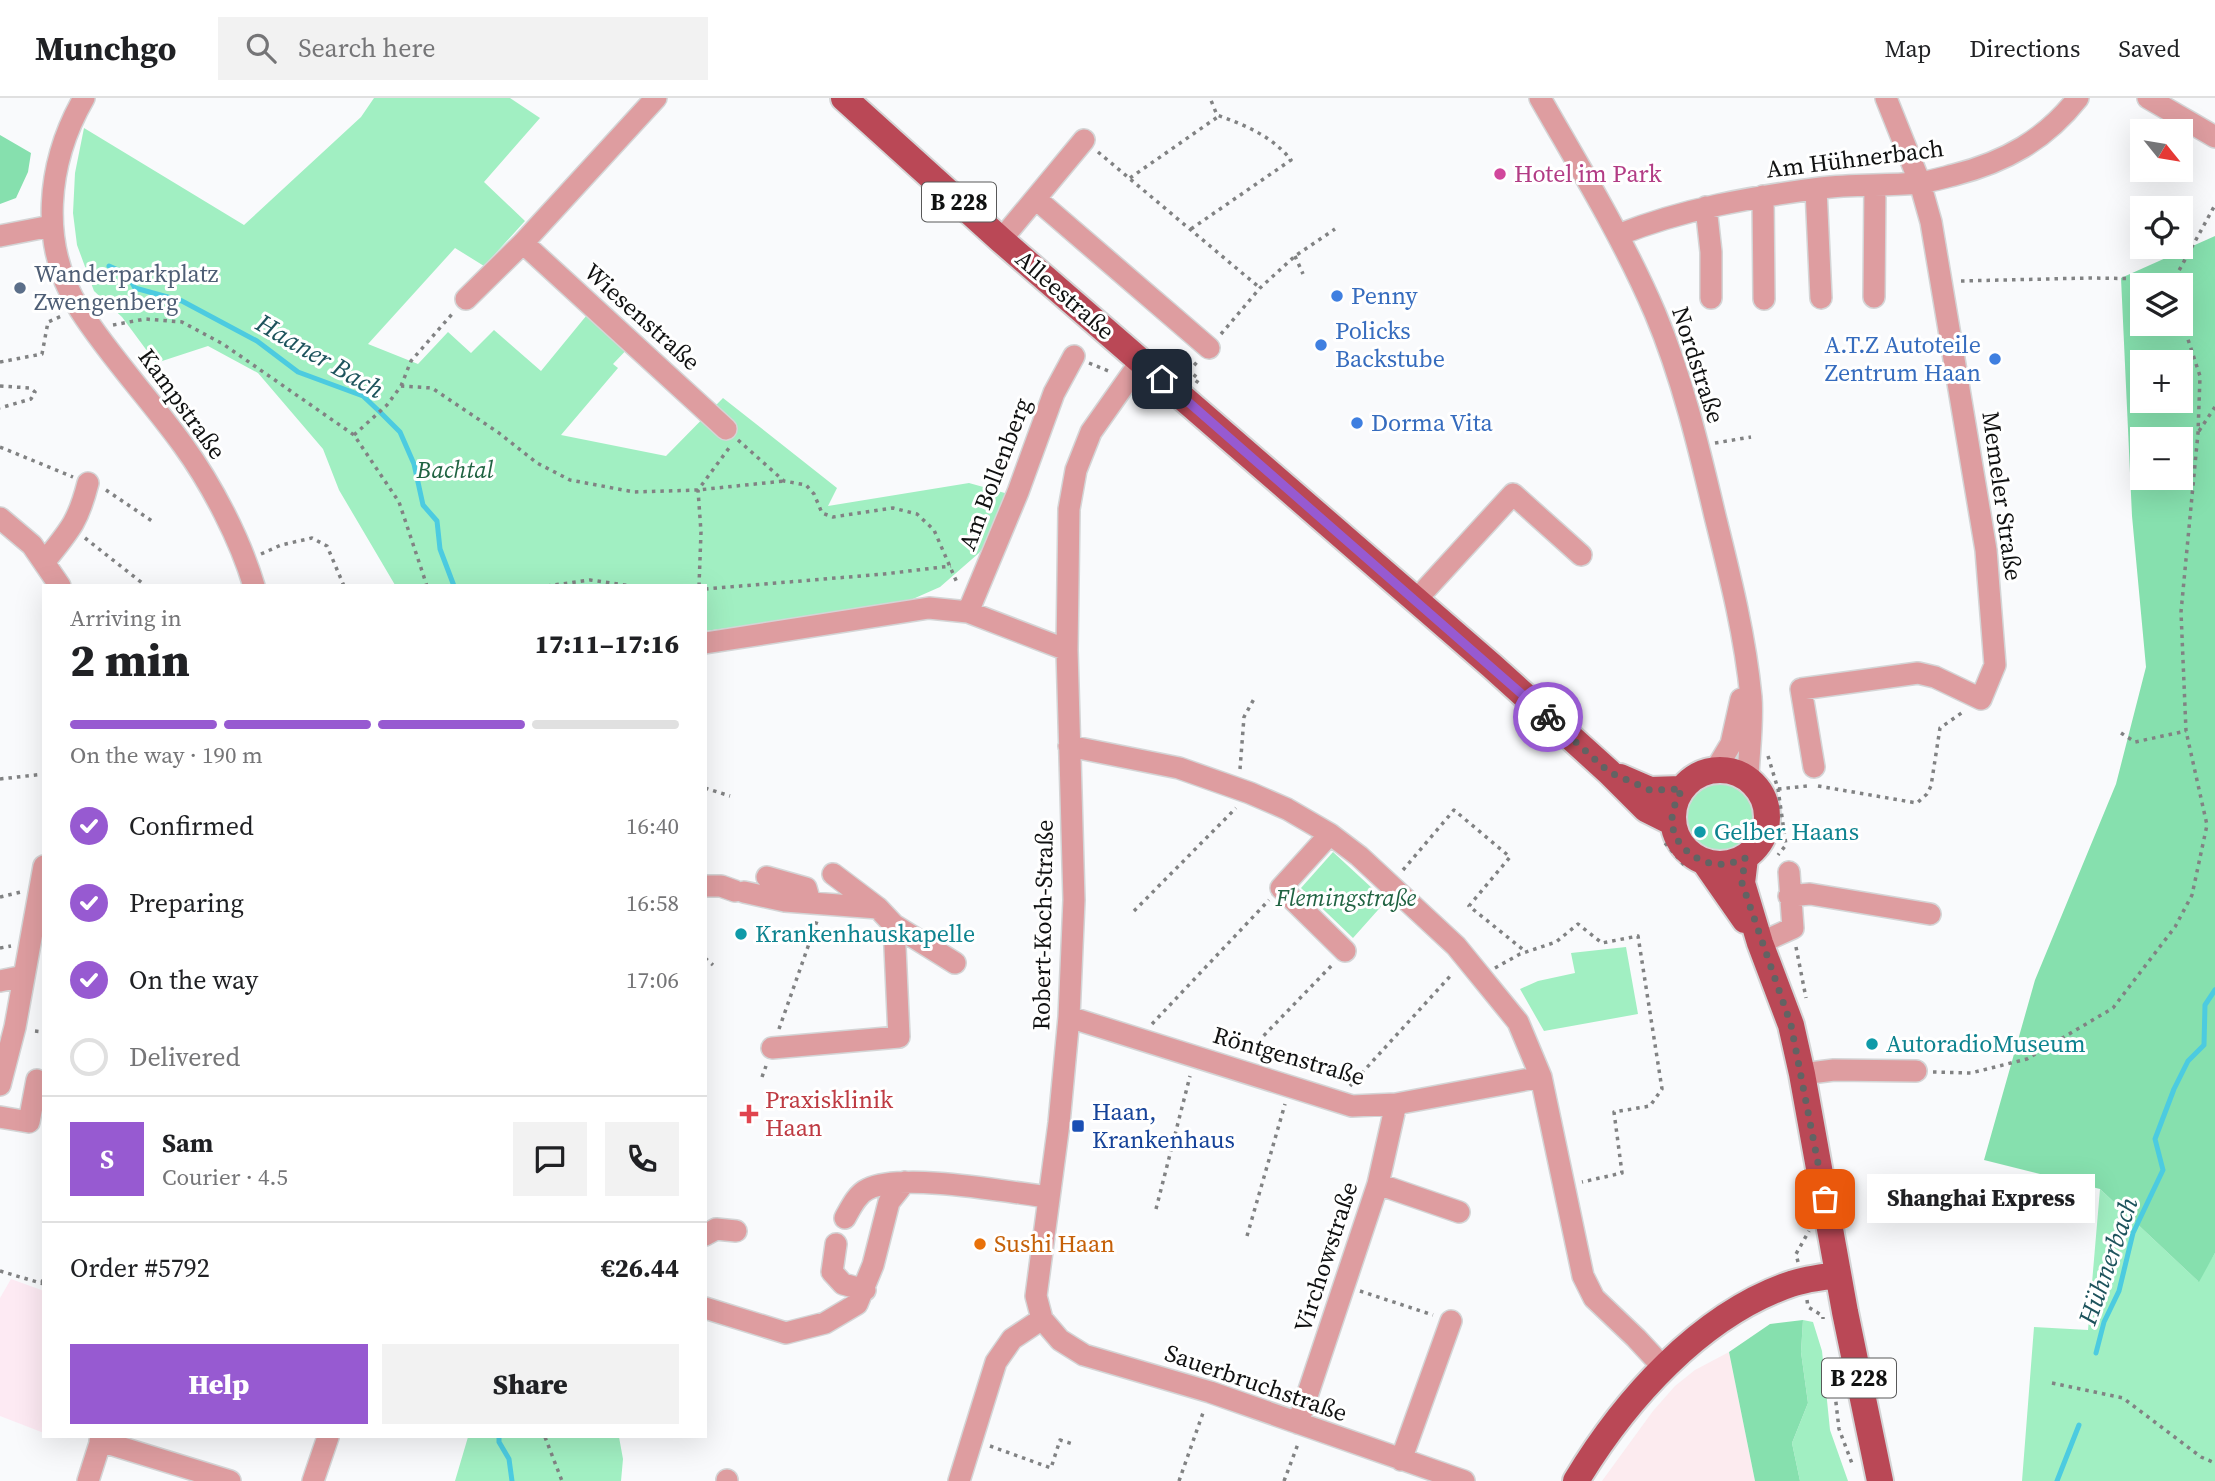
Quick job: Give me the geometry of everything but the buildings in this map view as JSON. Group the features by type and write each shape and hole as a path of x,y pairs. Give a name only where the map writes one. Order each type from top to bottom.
{"main road":[{"name":"Alleestraße","path":"844,98 1001,240 1134,370 1492,666 1609,772 1666,830"},
{"path":"1666,830 1682,789 1697,774 1716,769 1732,770 1748,777 1762,795 1768,817 1761,840 1745,858 1726,864 1696,865"},
{"name":"Alleestraße","path":"1609,772 1650,790 1682,789"},
{"name":"B 228","path":"1666,830 1678,839 1760,943"},
{"name":"B 228","path":"1745,858 1742,883 1760,943 1791,1025 1802,1074 1838,1275 1880,1481"},
{"path":"1576,1481 1626,1408 1663,1367 1729,1315 1756,1299 1803,1281 1838,1275"}],"street":[{"name":"Kampstraße","path":"84,98 71,121 54,174 51,226 61,270 78,308 185,447 247,561 253,584"},
{"path":"466,299 523,243 656,98"},
{"name":"Nordstraße","path":"1540,98 1618,235 1656,314 1681,388 1741,620 1751,701 1748,777"},
{"name":"Memeler Straße","path":"1886,98 1920,183 1931,222 1986,551 1995,665 1981,699"},
{"name":"Am Hühnerbach","path":"1618,235 1706,207 1816,189 1920,183 1992,165 2017,153 2056,124 2078,98"},
{"path":"2148,98 2215,137"},
{"path":"1001,240 1084,140"},
{"path":"1874,297 1875,185"},
{"path":"1816,189 1821,298"},
{"path":"1763,197 1764,299"},
{"path":"1036,199 1209,348"},
{"path":"1706,207 1711,252 1711,298"},
{"path":"0,236 51,226"},
{"name":"Wiesenstraße","path":"523,243 726,429"},
{"name":"Am Bollenberg","path":"968,612 1018,492 1054,393 1074,356"},
{"name":"Robert-Koch-Straße","path":"1042,1319 1036,1296 1059,1123 1069,1017 1074,900 1067,650 1069,509 1076,470 1091,432 1134,370"},
{"path":"45,561 72,528 80,513 88,483"},
{"path":"1415,601 1513,494 1581,555"},
{"path":"0,518 32,545 59,584"},
{"path":"707,643 929,608 968,612 1067,650"},
{"name":"Nordstraße","path":"1716,769 1731,744 1748,670"},
{"path":"1814,767 1801,689 1918,673 1935,677 1981,699"},
{"path":"1069,746 1180,768 1287,809 1330,834 1359,856 1467,958 1518,1021 1541,1077 1583,1276 1594,1298 1663,1367"},
{"path":"1330,834 1281,888 1345,951"},
{"path":"1760,943 1793,928 1788,872"},
{"path":"833,874 878,908 894,925 955,962"},
{"path":"0,1085 15,1027 42,877"},
{"path":"767,877 806,888 817,902"},
{"path":"707,886 721,886 785,901 878,908"},
{"path":"1789,895 1810,894 1930,914"},
{"path":"772,1048 899,1037 894,925"},
{"path":"0,981 24,976"},
{"name":"Röntgenstraße","path":"1069,1017 1352,1106 1396,1104 1541,1077"},
{"path":"1802,1074 1834,1070 1916,1071"},
{"path":"0,1117 29,1122 37,1080"},
{"name":"Virchowstraße","path":"1301,1425 1378,1184 1396,1104"},
{"path":"845,1218 855,1200 867,1189 905,1182 1048,1197"},
{"path":"707,1309 786,1333 825,1323 857,1304 865,1290 889,1202 905,1182"},
{"path":"1378,1184 1459,1212"},
{"path":"707,1235 716,1229 736,1231"},
{"path":"836,1244 832,1272 843,1284 865,1290"},
{"path":"959,1481 996,1362 1013,1339 1042,1319"},
{"name":"Sauerbruchstraße","path":"1042,1319 1060,1340 1084,1355 1210,1392 1464,1481"},
{"path":"1401,1460 1451,1321"},
{"path":"313,1481 328,1438"},
{"path":"88,1481 101,1439 230,1481"}],"path":[{"path":"1191,229 1291,160 1284,150 1259,132 1219,116 1210,98"},
{"path":"1130,178 1219,116"},
{"path":"1084,140 1260,288"},
{"path":"2178,273 2215,205"},
{"path":"1199,379 1189,371 1260,288 1295,256 1335,229"},
{"path":"1295,256 1303,274"},
{"path":"1941,282 2130,278"},
{"path":"354,435 387,405 401,386 411,361 466,299"},
{"path":"0,362 42,354 48,322 78,308"},
{"path":"94,329 145,319 182,322 223,344 354,435 399,502 425,584"},
{"path":"1916,1071 1971,1073 2027,1059 2113,1009 2175,927 2192,895 2207,825 2186,732 2181,612 2198,433 2200,376 2187,336"},
{"path":"1074,356 1134,370"},
{"path":"0,386 30,388 35,392 31,399 0,408"},
{"path":"401,386 432,388 499,433 537,463 570,480 634,492 698,490 784,481 806,485 814,494 822,513 833,517 892,508 917,514 934,530 968,612"},
{"path":"2198,433 2215,407"},
{"path":"1713,443 1751,437"},
{"path":"699,584 701,532 698,490 736,438 784,481"},
{"path":"0,447 108,491 152,521"},
{"path":"72,528 143,584"},
{"path":"247,561 281,545 312,538 327,547 343,584"},
{"path":"707,589 951,566"},
{"path":"561,584 590,580 618,584"},
{"path":"1134,911 1244,791 1244,717 1255,697"},
{"path":"1778,789 1823,786 1917,803 1931,786 1940,729 1981,699"},
{"path":"2121,733 2135,742 2186,732"},
{"path":"0,779 42,774"},
{"path":"707,789 730,796"},
{"path":"1390,885 1454,810 1510,857 1469,906 1526,952"},
{"path":"1666,830 1696,865"},
{"path":"1138,1039 1281,888"},
{"path":"772,1048 817,902"},
{"path":"1482,976 1526,952 1556,942 1578,924 1602,943 1637,936 1662,1089 1650,1106 1614,1112 1622,1173 1563,1187"},
{"path":"1233,1068 1345,951"},
{"path":"1336,1101 1467,958"},
{"path":"707,960 713,965"},
{"path":"1156,1209 1194,1056"},
{"path":"1247,1236 1290,1088"},
{"path":"1810,1230 1796,1254 1808,1307 1823,1316 1825,1327"},
{"path":"0,1271 42,1284"},
{"path":"1345,1286 1451,1321"},
{"path":"1832,1363 1839,1429 1854,1468"},
{"path":"2052,1383 2123,1398 2201,1457 2215,1463"},
{"path":"1179,1481 1210,1392"},
{"path":"1284,1481 1301,1425"},
{"path":"545,1438 562,1481"},
{"path":"971,1440 1051,1468 1060,1440 1073,1444"}],"shaded area":[{"path":"11,1279 42,1290 42,1432 0,1416 0,1298"},
{"path":"1729,1352 1755,1481 1602,1481 1653,1411 1675,1386 1695,1370"}],"green space":[{"name":"Bachtal","path":"374,98 510,98 540,118 484,182 525,221 484,266 455,248 368,344 418,364 448,332 471,353 494,330 541,371 591,310 632,344 613,364 618,368 561,435 666,456 723,398 837,488 828,506 969,483 1012,495 994,533 979,553 940,587 897,606 707,631 707,584 394,584 339,490 323,449 258,373 208,346 156,363 122,317 94,291 77,245 73,213 75,173 84,128 244,225 361,117"},
{"path":"0,135 31,153 28,172 16,198 0,204"},
{"path":"2215,236 2215,1253 2199,1282 2100,1189 1984,1160 2035,980 2116,784 2146,667 2131,490 2193,490 2193,427 2130,427 2130,473 2121,278 2130,274 2130,336 2193,336 2193,273 2132,273 2164,259 2193,259 2193,246"},
{"path":"1716,781 1738,785 1753,803 1754,820 1750,836 1731,850 1707,848 1694,839 1687,827 1685,810 1696,791"},
{"name":"Flemingstraße","path":"1333,852 1386,901 1353,938 1301,888"},
{"path":"1626,947 1638,1014 1544,1031 1520,989 1538,981 1575,973 1571,953"},
{"path":"2100,1189 2198,1281 2215,1253 2215,1481 2022,1481 2034,1327 2088,1330"},
{"path":"1803,1320 1813,1322 1822,1351 1830,1430 1848,1481 1800,1481 1792,1443 1808,1403 1801,1352"},
{"path":"1803,1320 1801,1352 1808,1403 1792,1443 1800,1481 1755,1481 1729,1352 1770,1324"},
{"path":"468,1438 619,1438 623,1459 621,1481 455,1481"}],"waterway":[{"name":"Haaner Bach","path":"109,266 127,274 135,288 182,301 257,341 298,372 363,396 400,432 414,464 423,505 437,521 440,549 453,584"},
{"name":"Hühnerbach","path":"2096,1353 2104,1322 2119,1291 2133,1233 2163,1170 2155,1139 2188,1061 2204,1045 2205,1005 2215,990"},
{"name":"Hühnerbach","path":"2057,1481 2079,1425"},
{"name":"Haaner Bach","path":"499,1438 509,1459 512,1481"}],"way so far":[{"path":"1548,717 1609,772 1650,790 1682,789 1674,805 1672,822 1678,839 1689,853 1706,864 1726,864 1745,858 1742,883 1760,943 1791,1025 1825,1199"}],"place":[{"name":"Hotel im Park","path":"1500,174"},
{"name":"Wanderparkplatz Zwengenberg","path":"20,288"},
{"name":"Penny","path":"1337,296"},
{"name":"Policks Backstube","path":"1321,345"},
{"name":"A.T.Z Autoteile Zentrum Haan","path":"1995,359"},
{"name":"Dorma Vita","path":"1357,423"},
{"name":"Gelber Haans","path":"1700,832"},
{"name":"Krankenhauskapelle","path":"741,934"},
{"name":"AutoradioMuseum","path":"1872,1044"},
{"name":"Praxisklinik Haan","path":"749,1114"},
{"name":"Haan, Krankenhaus","path":"1078,1126"},
{"name":"Shanghai Express","path":"1825,1199"},
{"name":"Sushi Haan","path":"980,1244"}],"route":[{"path":"1162,379 1548,717"}]}
